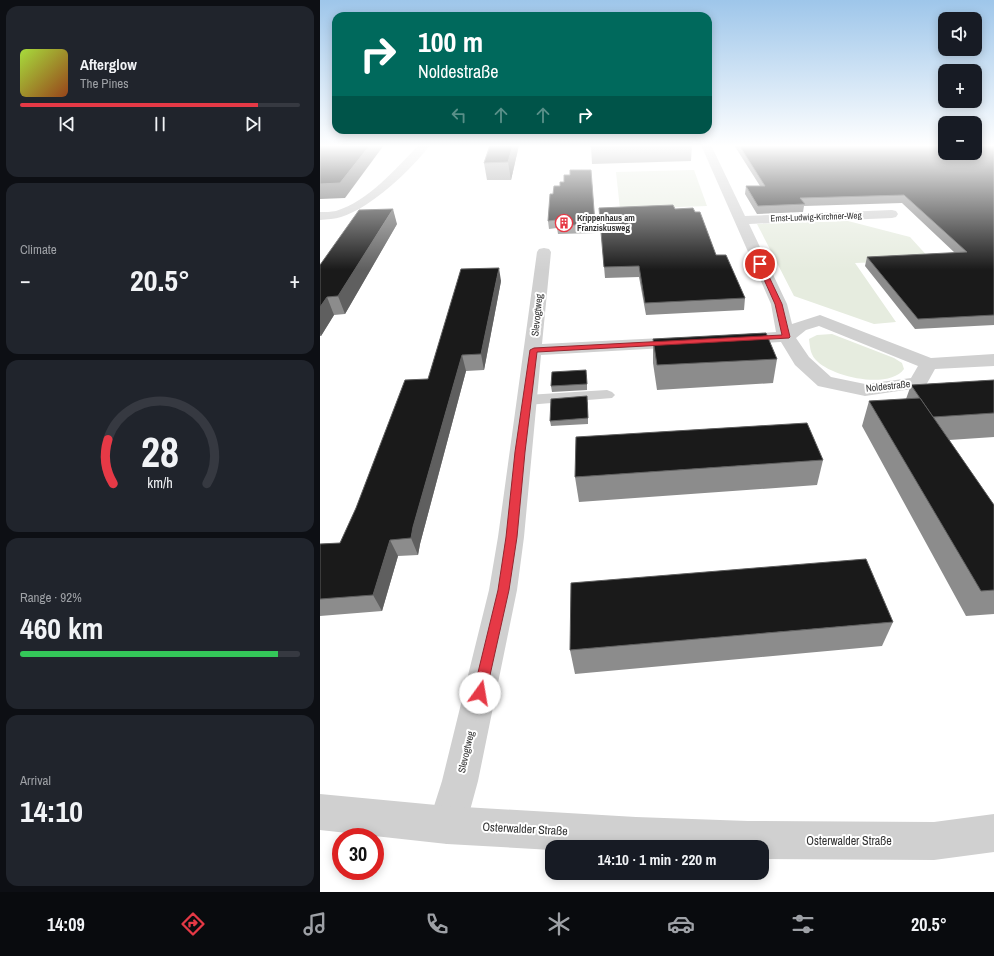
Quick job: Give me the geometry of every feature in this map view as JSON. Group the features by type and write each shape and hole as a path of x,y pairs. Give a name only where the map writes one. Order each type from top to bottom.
{"street":[{"path":"320,216 338,214 362,203 382,187"},
{"path":"725,187 779,304 786,337"},
{"name":"Ernst-Ludwig-Kirchner-Weg","path":"740,220 892,214"},
{"name":"Slevogtweg","path":"448,825 460,781 503,590 534,350 544,252"},
{"path":"723,340 786,337 800,326 820,320 929,364 994,360"},
{"name":"Noldestraße","path":"786,337 802,361 825,382 865,390 918,383 929,364"},
{"path":"534,350 700,341"},
{"name":"Osterwalder Straße","path":"320,812 448,825 636,836 748,840 934,841 994,833"}],"lane":[{"path":"527,400 607,395"}],"shaded area":[{"path":"618,187 700,187 707,206 620,209"},
{"path":"848,221 910,237 931,260 855,263 896,322 874,324 794,296 757,224"},
{"path":"832,334 894,358 902,363 904,369 896,375 886,379 873,380 846,376 833,371 813,357 809,339 817,335"}],"building":[{"path":"554,187 592,187 595,224 557,226 557,220 548,221 550,194 553,194"},
{"path":"746,187 994,187 994,315 918,319 867,257 967,252 904,195 800,198 805,204 758,206"},
{"path":"673,205 675,209 693,208 695,212 700,212 716,255 726,255 745,298 645,303 639,266 604,267 599,208"},
{"path":"393,209 338,296 327,297 320,307 320,265 359,210"},
{"path":"499,268 481,354 462,355 411,538 390,540 373,595 320,599 320,544 340,543 356,508 405,380 428,379 461,269"},
{"path":"766,333 777,359 657,365 653,339"},
{"path":"586,370 587,384 551,386 552,372"},
{"path":"994,380 994,413 933,417 911,385"},
{"path":"587,396 588,418 550,421 551,399"},
{"path":"920,398 994,505 994,590 981,591 869,401"},
{"path":"807,423 823,460 575,477 576,437"},
{"path":"866,559 893,622 570,650 571,583"}],"place":[{"name":"Krippenhaus am Franziskusweg","path":"564,223"}],"route":[{"path":"480,693 503,590 534,350 786,337 779,304 760,264"}]}
